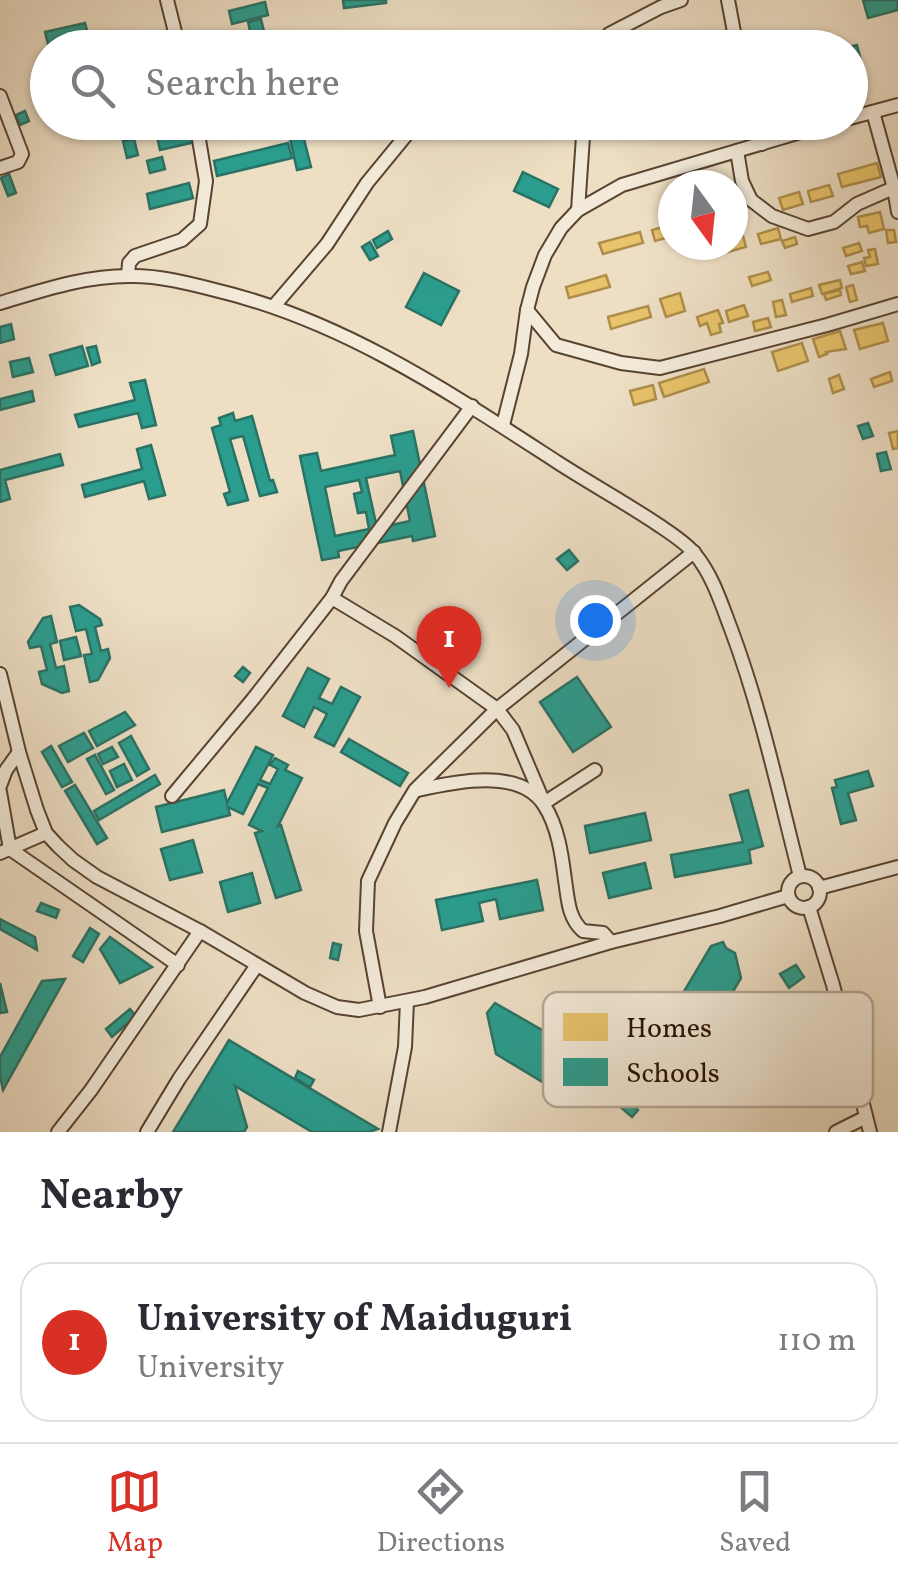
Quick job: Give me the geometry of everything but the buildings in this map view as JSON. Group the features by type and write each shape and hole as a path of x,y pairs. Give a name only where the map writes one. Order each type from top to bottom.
{"street":[{"path":"167,0 174,30"},
{"path":"617,30 681,0"},
{"path":"728,0 734,30"},
{"path":"0,96 22,154 18,162 0,168"},
{"path":"868,113 898,105"},
{"path":"873,112 896,187 898,212"},
{"path":"128,276 135,256 182,240 200,224 206,180 200,140"},
{"path":"274,306 327,244 366,182 402,140"},
{"path":"578,210 583,140"},
{"path":"761,140 762,144"},
{"path":"504,426 521,354 526,310 545,256 560,228 578,210 622,185 775,140"},
{"path":"736,151 742,182 751,200 772,216 808,229 834,222 856,204 896,187"},
{"path":"0,303 79,280 128,276 177,281 274,306 379,352 618,497 694,552 713,582 765,740 800,876"},
{"path":"526,310 556,345 621,364 660,368 898,304"},
{"path":"172,796 332,598 472,406"},
{"path":"380,1008 366,932 368,881 416,790 497,709 694,552"},
{"path":"332,598 394,636 497,709 513,730 544,803 561,853 572,918 582,932 603,934 612,942"},
{"path":"0,674 19,752 46,832 73,860 305,993 337,1007 380,1008 788,896"},
{"path":"5,851 0,789 6,770 19,752"},
{"path":"544,803 595,770"},
{"path":"416,790 492,780 530,791 544,803"},
{"path":"5,851 46,832"},
{"path":"5,851 178,964"},
{"path":"819,888 898,867"},
{"path":"800,876 812,878 819,888 818,900 809,907 796,906 788,896 790,884 800,876"},
{"path":"809,907 834,992"},
{"path":"58,1132 200,932"},
{"path":"147,1132 257,966"},
{"path":"390,1132 405,1047 408,1001"},
{"path":"863,1107 870,1132"},
{"path":"836,1132 866,1117"}],"place":[{"name":"University of Maiduguri","path":"449,688"}]}
